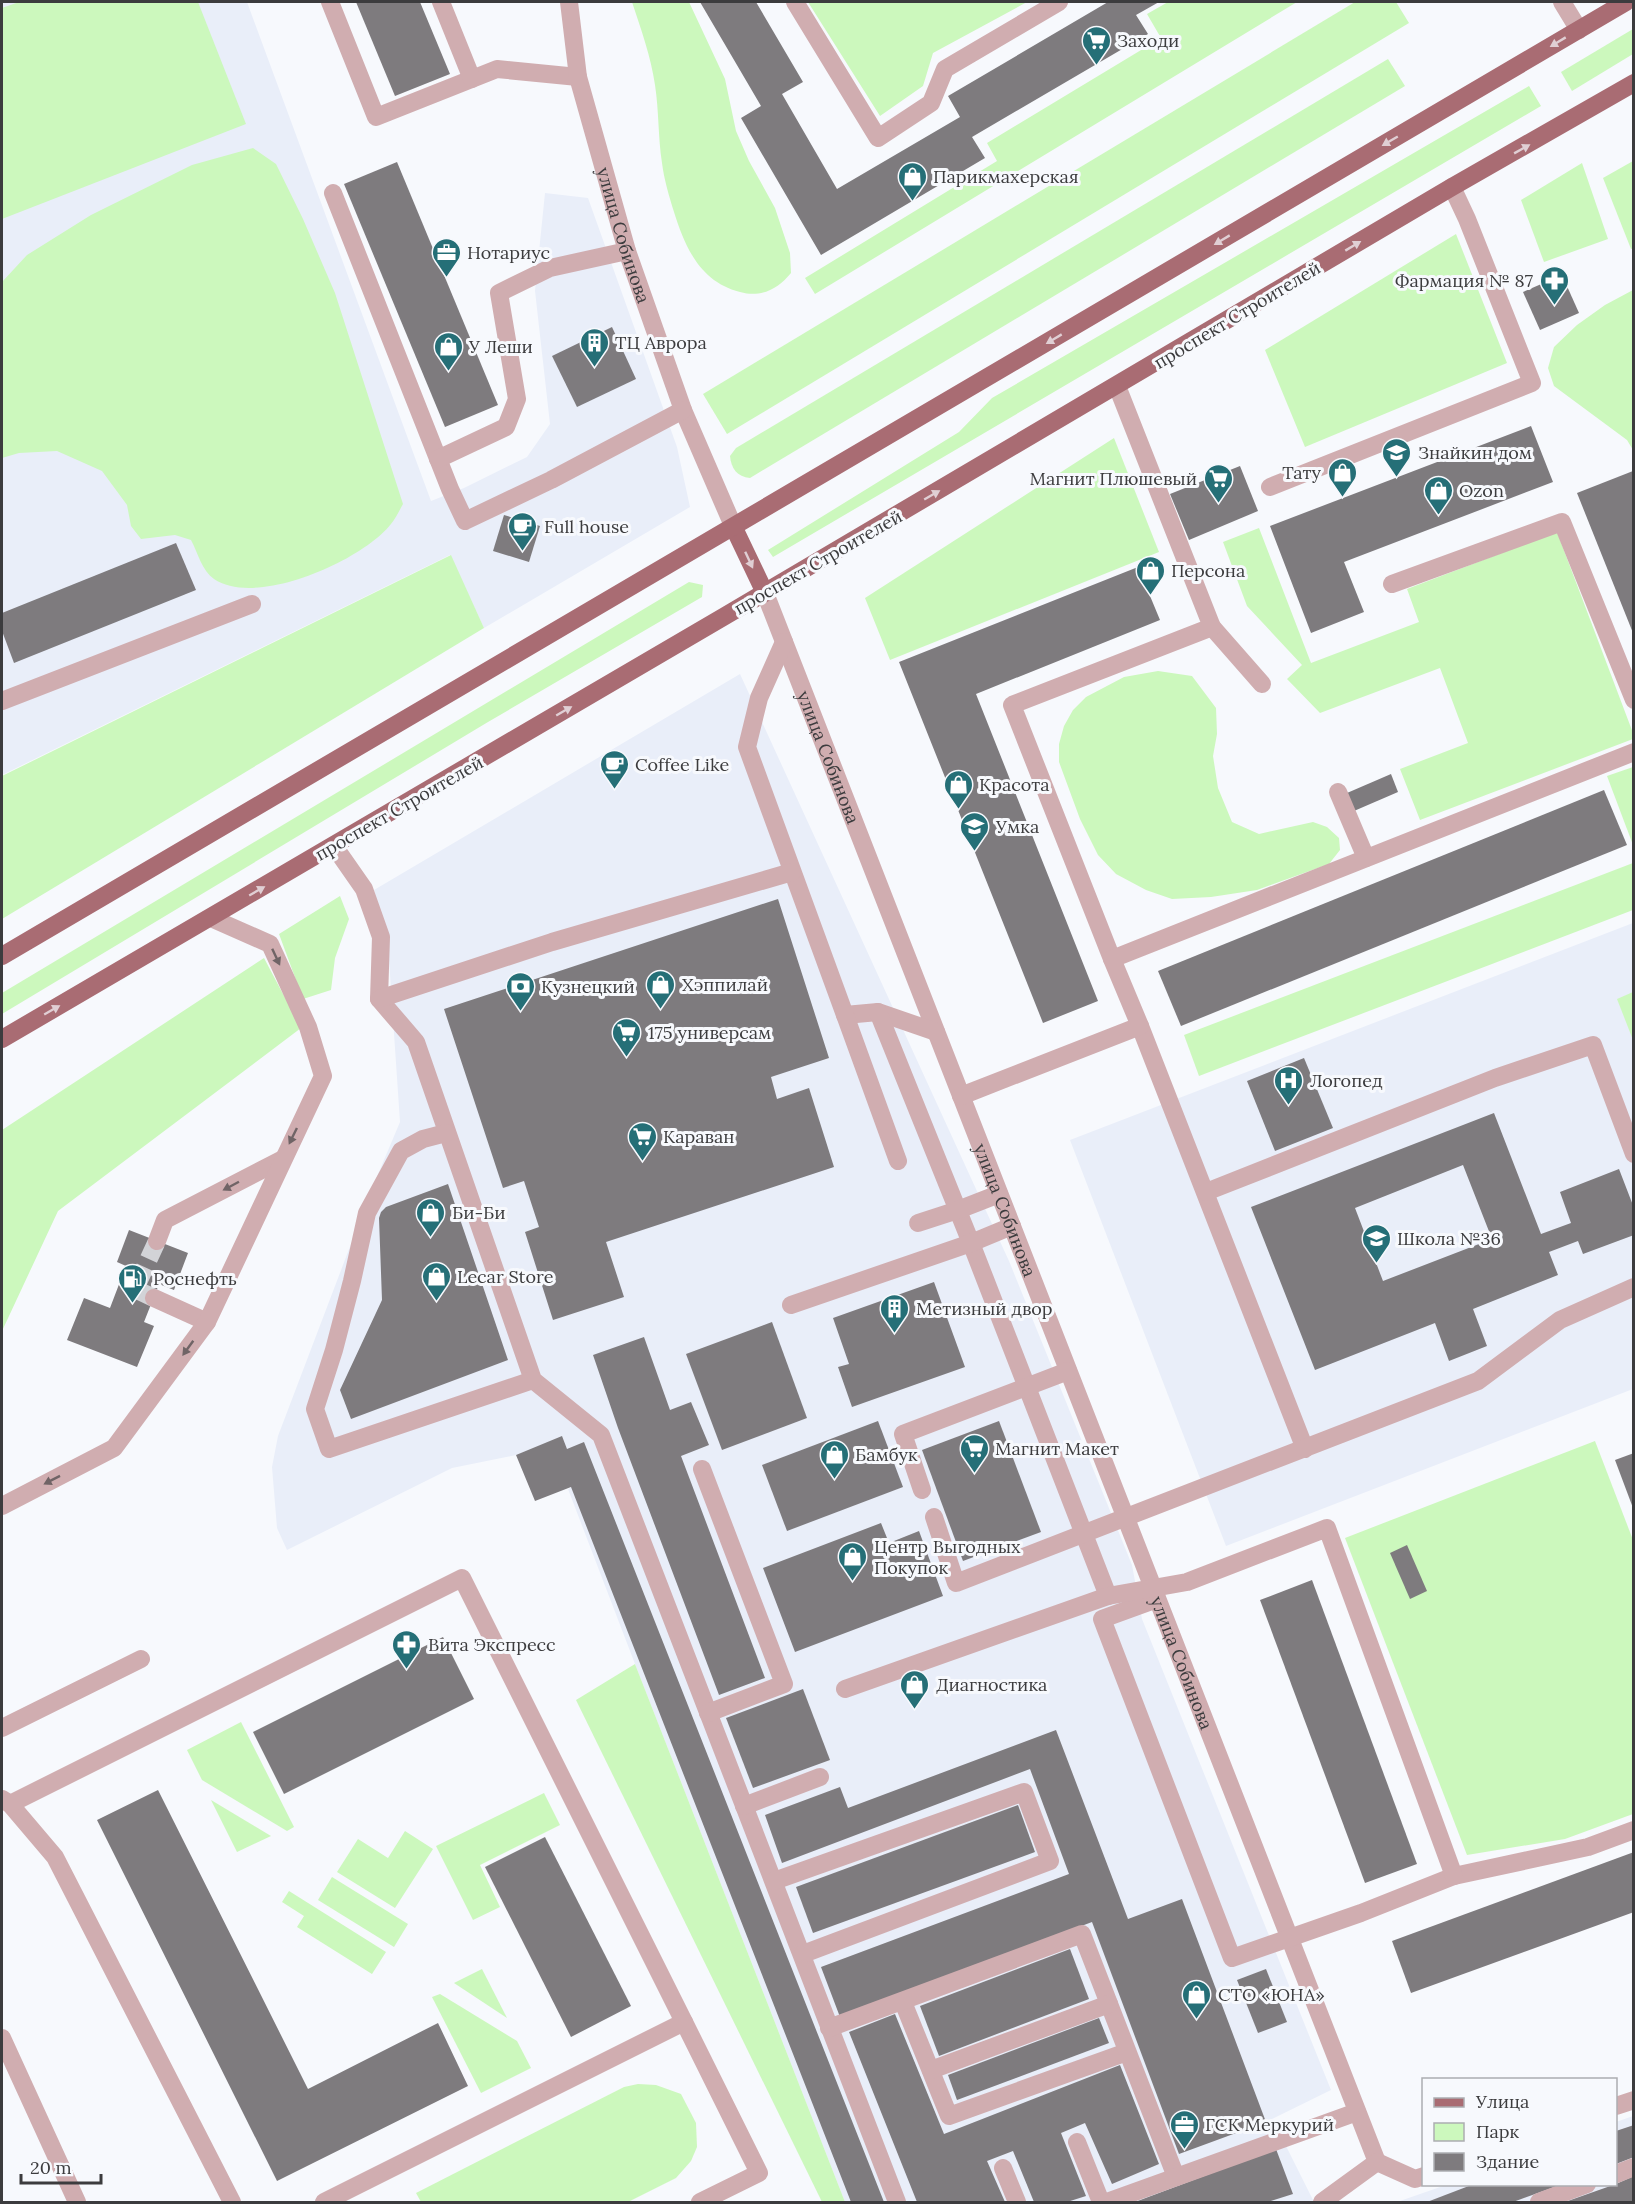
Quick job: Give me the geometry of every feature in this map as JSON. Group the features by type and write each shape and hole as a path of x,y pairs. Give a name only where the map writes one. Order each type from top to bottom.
{"main road":[{"path":"2,957 1626,2"},
{"name":"проспект Строителей","path":"2,1039 765,593 1452,187 1634,83"},
{"path":"734,528 765,593"}],"street":[{"path":"330,2 376,117 497,69 578,77"},
{"path":"441,2 472,79"},
{"name":"улица Собинова","path":"569,2 578,77 627,251 683,410 734,528"},
{"path":"795,2 878,138 931,103 945,69 1059,2"},
{"path":"1562,2 1579,30"},
{"path":"1270,487 1532,383 1452,187"},
{"path":"333,193 438,459 465,521 551,480 683,410"},
{"path":"438,459 506,427 518,399 499,293 550,268 627,251"},
{"path":"1117,386 1212,627 1262,684"},
{"path":"1392,584 1562,522 1634,700"},
{"name":"улица Собинова","path":"765,593 1377,2162"},
{"path":"2,701 252,604"},
{"path":"1212,627 1012,705 1206,1192 1305,1449"},
{"path":"784,642 759,698 747,747 898,1161"},
{"path":"1112,959 1634,752"},
{"path":"1338,792 1366,858"},
{"path":"334,846 364,889 381,937 379,999 416,1042 533,1380 601,1435 897,2202"},
{"path":"379,999 552,942 792,873"},
{"path":"2,1506 114,1448 207,1322 323,1076 308,1027 270,944 211,918"},
{"path":"845,1015 878,1012 936,1032"},
{"path":"878,1012 971,1243 1108,1596"},
{"path":"961,1096 1140,1026"},
{"path":"1206,1192 1496,1078 1593,1045 1634,1154"},
{"path":"446,1132 423,1138 401,1151 367,1213 334,1350 315,1409 329,1449 533,1380"},
{"path":"157,1241 165,1220 282,1159"},
{"path":"918,1223 999,1194"},
{"path":"791,1305 971,1243 1012,1226"},
{"path":"934,1517 956,1583 1478,1381 1560,1320 1634,1287"},
{"path":"154,1298 207,1322"},
{"path":"922,1490 903,1434 1068,1371"},
{"path":"702,1469 784,1684 708,1713"},
{"path":"1454,1876 1327,1528 1155,1594 1102,1619 1232,1958 1361,1913 1454,1876 1588,1847 1634,1830"},
{"path":"232,2202 55,1857 6,1802 462,1578 759,2173 700,2202"},
{"path":"845,1689 1108,1596 1155,1594"},
{"path":"2,1728 141,1659"},
{"path":"744,1806 820,1777"},
{"path":"774,1881 1024,1792 1050,1861 803,1954"},
{"path":"830,2028 1082,1934 1176,2177"},
{"path":"903,2002 949,2116 1127,2052"},
{"path":"931,2070 1109,2004"},
{"path":"324,2202 684,2022"},
{"path":"2,2038 77,2202"},
{"path":"1617,2106 1634,2100"},
{"path":"1107,2202 1358,2112"},
{"path":"1077,2142 1101,2202"},
{"path":"1322,2202 1377,2162 1415,2179 1422,2177"},
{"path":"1617,2174 1634,2167"},
{"path":"1003,2168 1017,2202"},
{"path":"1539,2202 1582,2186"}],"shaded area":[{"path":"2,2 247,2 431,501 464,488 527,457 550,424 535,291 545,193 588,198 677,447 690,507 484,628 450,555 2,775"},
{"path":"740,674 1009,1261 1132,1565 1142,1619 1331,2090 1266,2122 1285,2144 1314,2202 845,2202 568,1489 597,1476 567,1449 562,1437 516,1455 452,1468 287,1550 277,1528 272,1467 278,1436 373,1186 400,1122 388,945 374,890"},
{"name":"Школа №36","path":"1633,923 1633,1389 1226,1546 1070,1140"},
{"path":"1633,2116 1633,2202 1397,2202 1443,2186 1617,2186 1617,2122"}],"green space":[{"path":"19,2 198,2 246,124 2,219 2,8"},
{"path":"632,2 689,2 725,79 736,131 749,161 775,208 790,253 791,273 775,288 762,293 748,294 726,287 704,272 683,238 664,175 653,75"},
{"path":"808,2 1027,2 933,53 923,86 880,116"},
{"path":"1168,2 1297,2 815,294 805,278 997,161 987,143 1161,38 1147,14"},
{"path":"1355,2 1396,2 1409,23 727,434 703,394"},
{"path":"1633,29 1633,54 1572,91 1561,72"},
{"path":"1388,59 1405,86 750,478 738,474 733,468 730,456 736,448"},
{"path":"1529,86 1541,106 773,557 768,550 959,432 992,398"},
{"path":"253,148 276,164 335,293 403,504 391,524 358,552 308,576 282,584 256,588 233,586 214,579 203,567 191,540 175,535 141,539 131,526 127,505 102,471 57,451 19,453 2,458 2,282 27,255 91,215 192,165"},
{"path":"1633,161 1634,248 1631,249 1603,178"},
{"path":"1582,163 1608,239 1544,262 1521,200"},
{"path":"1456,234 1507,363 1305,447 1265,350"},
{"path":"1633,290 1633,450 1627,440 1554,386 1548,368 1554,347 1577,325 1605,305"},
{"path":"1114,438 1159,552 890,660 865,598"},
{"path":"1259,528 1311,663 1419,622 1407,589 1557,532 1633,733 1633,739 1420,820 1400,769 1468,743 1440,668 1320,713 1287,679 1302,665 1247,606 1223,542"},
{"path":"451,555 484,628 2,919 2,776"},
{"path":"689,582 703,585 702,597 488,722 2,1014 2,993"},
{"path":"1158,671 1192,676 1216,708 1217,734 1213,756 1218,788 1232,822 1259,834 1313,822 1327,827 1339,838 1340,850 1329,864 1257,890 1211,897 1172,899 1146,890 1116,874 1098,855 1080,819 1059,762 1059,744 1064,726 1073,710 1086,697 1124,677"},
{"path":"1633,767 1634,769 1633,845 1607,776"},
{"path":"1633,863 1633,910 1199,1076 1184,1035"},
{"path":"340,896 349,919 335,958 331,990 303,999 279,934"},
{"path":"264,958 301,1028 58,1211 2,1331 2,1130"},
{"path":"1633,992 1633,1040 1617,999"},
{"path":"1595,1441 1633,1540 1633,1814 1565,1839 1467,1855 1345,1538"},
{"path":"635,1664 845,2202 822,2202 576,1700"},
{"path":"241,1722 294,1827 287,1831 202,1780 187,1750"},
{"path":"544,1793 560,1825 480,1865 500,1907 473,1920 436,1846"},
{"path":"211,1800 271,1836 237,1852"},
{"path":"405,1831 433,1849 395,1908 337,1872 358,1839 388,1858"},
{"path":"332,1877 408,1924 394,1947 318,1900"},
{"path":"289,1891 386,1952 372,1974 297,1927 304,1916 282,1902"},
{"path":"482,1969 507,2018 454,1983"},
{"path":"440,1994 517,2041 531,2068 481,2093 432,1997"},
{"path":"638,2084 656,2085 681,2094 696,2123 697,2147 691,2161 676,2178 628,2202 421,2202 416,2193 624,2087"}],"building":[{"path":"356,2 420,2 450,74 395,96"},
{"path":"700,2 756,2 803,82 782,94 837,189 960,117 948,96 1108,2 1159,2 1136,15 1148,34 972,137 985,158 821,255 741,118 761,106"},
{"path":"397,162 498,405 445,427 344,184"},
{"path":"1562,275 1579,313 1540,330 1523,292"},
{"name":"ТЦ Аврора","path":"612,327 636,379 577,407 552,356"},
{"path":"1531,426 1553,482 1344,562 1364,612 1311,633 1270,526"},
{"path":"1240,466 1258,511 1189,540 1170,494"},
{"path":"1633,471 1634,473 1633,633 1577,493"},
{"path":"504,515 540,526 529,562 493,551"},
{"path":"176,543 196,590 14,663 2,631 2,613"},
{"path":"1138,567 1160,620 976,694 1098,1001 1043,1023 899,662"},
{"path":"1391,774 1398,792 1354,811 1347,793"},
{"path":"1604,790 1627,845 1181,1026 1158,971"},
{"path":"778,899 829,1058 771,1077 777,1099 809,1088 834,1167 606,1242 624,1297 553,1320 525,1232 539,1227 524,1181 503,1188 444,1009"},
{"name":"Логопед","path":"1304,1058 1333,1128 1275,1151 1247,1081"},
{"path":"1494,1113 1541,1234 1571,1223 1560,1192 1619,1169 1634,1208 1634,1235 1583,1254 1578,1241 1549,1252 1558,1275 1473,1309 1487,1346 1449,1361 1435,1323 1315,1370 1251,1207","holes":["1463,1165 1492,1239 1383,1281 1355,1208"]},
{"path":"448,1184 508,1360 351,1419 340,1390 382,1300 379,1218 381,1212 386,1207"},
{"name":"Роснефть","path":"129,1230 188,1253 174,1290 159,1284 144,1322 154,1326 137,1367 67,1340 84,1298 110,1308 126,1266 117,1262"},
{"name":"Метизный двор","path":"934,1282 965,1367 852,1407 838,1367 849,1364 833,1318"},
{"path":"772,1322 807,1418 722,1450 686,1354"},
{"path":"644,1337 670,1410 691,1402 709,1445 681,1456 765,1678 719,1695 618,1428 593,1355"},
{"name":"Бамбук","path":"878,1421 903,1487 787,1531 762,1465"},
{"name":"Магнит Макет","path":"999,1421 1041,1532 963,1561 922,1450"},
{"path":"562,1436 567,1449 584,1442 884,2202 851,2202 571,1487 535,1501 516,1455"},
{"path":"1634,1453 1634,1508 1633,1508 1615,1460"},
{"name":"Центр Выгодных Покупок","path":"881,1523 889,1543 919,1531 943,1596 795,1652 763,1568"},
{"path":"1407,1545 1427,1591 1410,1599 1390,1553"},
{"path":"1312,1580 1417,1864 1365,1883 1260,1600"},
{"path":"443,1637 474,1699 284,1794 253,1732"},
{"path":"803,1689 830,1760 753,1788 726,1718"},
{"path":"1056,1730 1128,1919 1182,1899 1266,2122 1179,2154 1092,1922 840,2017 821,1967 1069,1874 1030,1769 782,1863 765,1815 840,1787 848,1808"},
{"path":"158,1790 308,2089 438,2023 468,2086 277,2181 97,1820"},
{"path":"1018,1805 1035,1852 813,1933 796,1887"},
{"path":"545,1837 631,2006 571,2037 485,1867"},
{"path":"1634,1852 1634,1912 1411,1993 1392,1941"},
{"path":"1070,1949 1089,1999 939,2056 920,2006"},
{"path":"1266,1969 1287,2022 1258,2033 1237,1980"},
{"path":"895,2014 944,2134 1120,2065 1159,2164 1112,2184 1085,2123 1061,2133 1086,2196 1067,2202 1034,2202 1013,2151 987,2161 1005,2202 917,2202 849,2032"},
{"path":"1099,2018 1109,2043 957,2100 948,2075"},
{"path":"1634,2125 1634,2157 1617,2164 1617,2131"},
{"path":"1276,2149 1293,2194 1268,2202 1135,2202"},
{"path":"1634,2176 1634,2202 1565,2202 1610,2186 1617,2186 1617,2184"},
{"path":"1469,2186 1557,2186 1513,2202 1427,2202"}],"tunnel":[{"path":"154,1298 135,1289 157,1241"}],"place":[{"name":"Заходи","path":"1096,66"},
{"name":"Парикмахерская","path":"912,202"},
{"name":"Нотариус","path":"446,278"},
{"name":"Фармация № 87","path":"1554,306"},
{"name":"ТЦ Аврора","path":"594,368"},
{"name":"У Леши","path":"448,372"},
{"name":"Знайкин дом","path":"1397,478"},
{"name":"Тату","path":"1342,498"},
{"name":"Магнит Плюшевый","path":"1218,504"},
{"name":"Ozon","path":"1438,516"},
{"name":"Full house","path":"523,552"},
{"name":"Персона","path":"1150,596"},
{"name":"Coffee Like","path":"614,790"},
{"name":"Красота","path":"958,810"},
{"name":"Умка","path":"975,852"},
{"name":"Хэппилай","path":"661,1010"},
{"name":"Кузнецкий","path":"520,1012"},
{"name":"175 универсам","path":"627,1058"},
{"name":"Логопед","path":"1289,1106"},
{"name":"Караван","path":"642,1162"},
{"name":"Би-Би","path":"431,1238"},
{"name":"Школа №36","path":"1376,1264"},
{"name":"Lecar Store","path":"436,1302"},
{"name":"Роснефть","path":"132,1304"},
{"name":"Метизный двор","path":"895,1334"},
{"name":"Магнит Макет","path":"974,1474"},
{"name":"Бамбук","path":"834,1480"},
{"name":"Центр Выгодных Покупок","path":"853,1582"},
{"name":"Вита Экспресс","path":"407,1670"},
{"name":"Диагностика","path":"915,1710"},
{"name":"СТО «ЮНА»","path":"1197,2020"},
{"name":"ГСК Меркурий","path":"1184,2150"}]}
